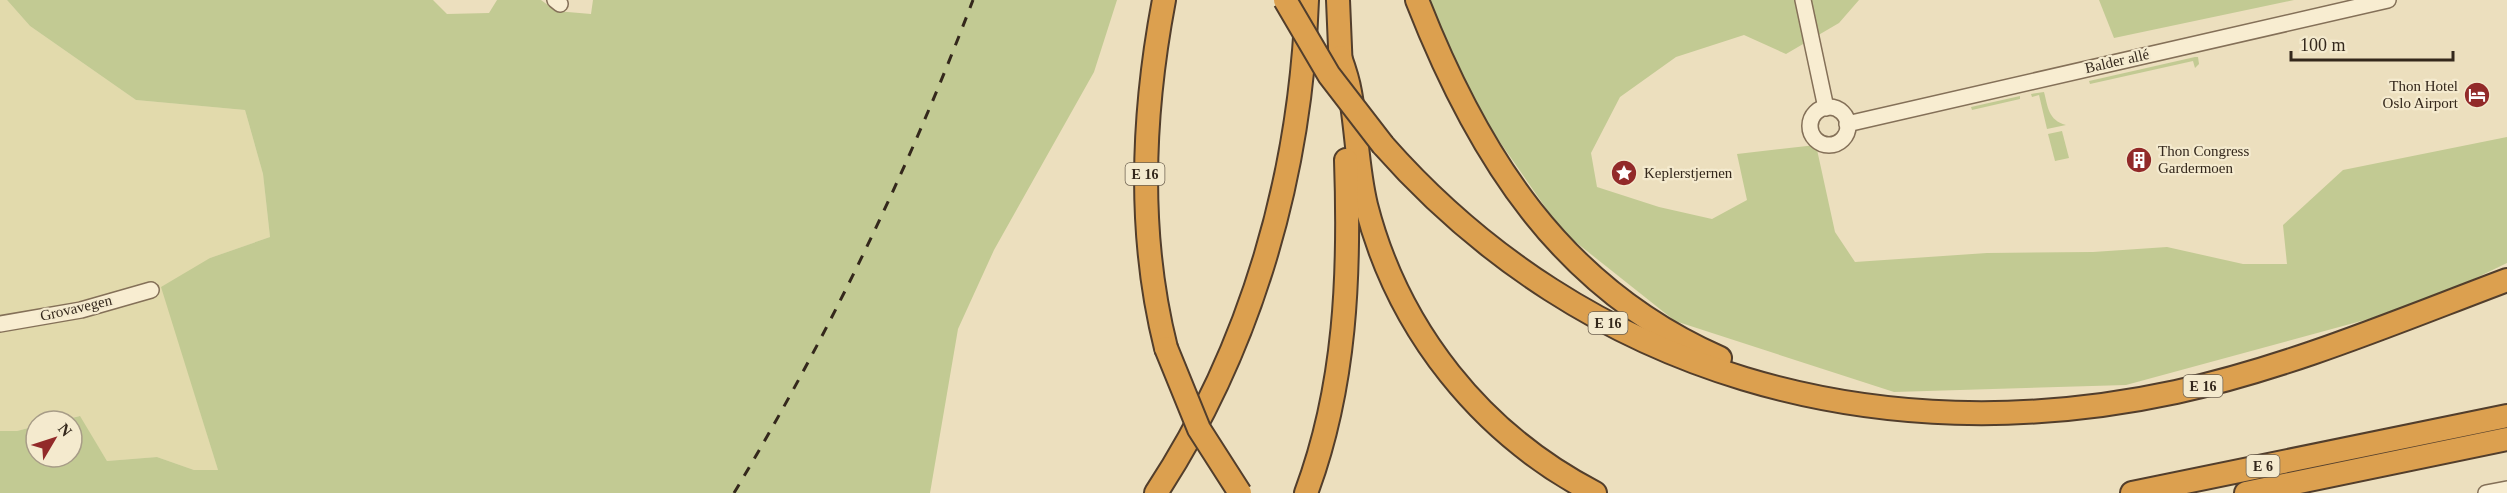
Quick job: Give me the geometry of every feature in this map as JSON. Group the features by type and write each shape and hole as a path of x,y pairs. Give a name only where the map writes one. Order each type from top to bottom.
{"highway":[{"name":"E 16","path":"1164,0 1148,115 1145,193 1150,268 1166,348 1199,429 1240,493"},
{"name":"E 16","path":"1285,0 1329,75 1383,145 1431,194 1481,239 1526,273 1603,321 1678,357 1734,377 1814,398 1948,411 2018,411 2097,405 2172,393 2236,377 2297,358 2507,280"},
{"path":"1156,493 1211,395 1242,326 1264,261 1280,201 1295,125 1304,52 1307,0"},
{"path":"1306,493 1321,446 1335,389 1346,307 1348,230 1338,0"},
{"name":"E 16","path":"1417,0 1444,66 1491,155 1529,210 1569,254 1611,291 1662,327 1706,352 1790,384 1882,406"},
{"path":"1341,57 1350,92 1358,170 1366,206 1384,262 1412,319 1455,381 1492,421 1545,463 1595,493"},
{"name":"E 6","path":"2132,493 2507,416"},
{"name":"E 6","path":"2246,493 2507,440"}],"street":[{"path":"1803,0 1826,108"},
{"name":"Balder allé","path":"1847,124 2388,0"},
{"path":"1826,108 1838,110 1843,114 1847,124 1845,136 1836,144 1824,145 1818,142 1810,132 1810,123 1814,114 1826,108"},
{"name":"Grovavegen","path":"0,324 81,310 151,290"},
{"path":"2486,493 2507,489"}],"shaded area":[{"path":"0,0 7,0 30,26 136,100 245,110 263,174 270,237 210,258 180,346 218,470 194,470 157,457 107,461 84,424 84,409 24,409 24,429 0,431"}],"green space":[{"path":"7,0 433,0 447,14 489,13 497,0 541,0 556,11 591,14 593,0 1117,0 1094,72 994,250 958,329 930,493 0,493 0,431 24,429 24,469 84,469 84,423 107,461 157,457 194,470 218,470 161,287 210,258 270,237 263,174 245,110 136,100 30,26"},
{"path":"1427,0 1859,0 1839,23 1786,54 1744,35 1676,57 1620,97 1591,153 1597,187 1659,207 1712,219 1747,200 1737,154 1816,145 1835,232 1855,262 1987,253 2093,252 2167,247 2243,264 2287,264 2283,225 2343,170 2507,137 2507,263 2420,305 2126,385 1894,392 1675,321 1568,236 1566,237 1463,89"},
{"path":"2099,0 2294,0 2114,38"},
{"path":"2198,57 2199,64 2195,68 2193,61 2090,84 2089,81"},
{"path":"2044,92 2052,116 2066,125 2047,129 2039,95 2032,97 2031,94"},
{"path":"2020,96 2020,99 1972,110 1971,107"},
{"path":"2062,131 2069,158 2055,161 2048,134"}],"railway":[{"path":"734,493 802,374 864,252 894,190 973,0"}],"place":[{"name":"Thon Hotel Oslo Airport","path":"2477,95"},
{"name":"Thon Congress Gardermoen","path":"2139,160"},
{"name":"Keplerstjernen","path":"1624,173"}]}
